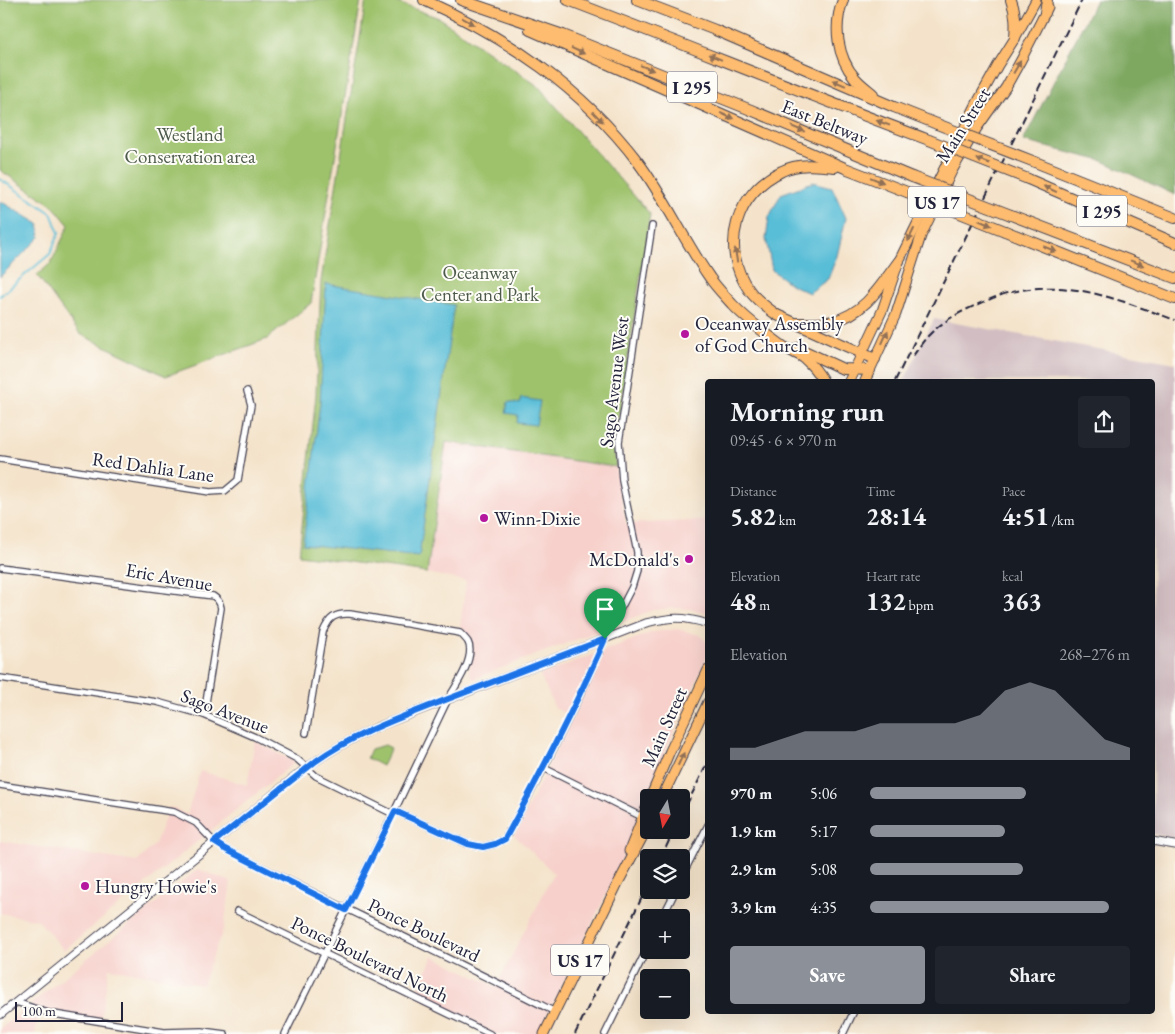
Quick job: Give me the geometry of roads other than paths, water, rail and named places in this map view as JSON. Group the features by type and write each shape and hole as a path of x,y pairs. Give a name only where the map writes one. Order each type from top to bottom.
{"highway":[{"path":"424,0 484,30 530,59 572,92 592,111 638,163 710,279 734,306 757,327 804,358 821,379"},
{"name":"East Beltway","path":"568,0 1028,179 1175,244"},
{"path":"637,0 715,30 937,124 1175,218"},
{"path":"843,0 839,10 837,30 846,64 855,78 883,102"},
{"path":"1011,0 1016,23 1015,38"},
{"path":"1045,13 1047,0"},
{"path":"465,2 846,168 1175,299"},
{"name":"East Beltway","path":"465,2 563,35 912,176 1175,278"},
{"path":"846,168 815,165 796,166 782,171 763,182 747,199 738,220 734,240 735,256 744,282 766,308 777,315 876,359"},
{"path":"795,323 823,323 835,320 859,309 871,299 899,261"},
{"path":"757,327 843,369 870,370"}],"main road":[{"name":"Main Street","path":"850,379 882,311 899,261 977,102 1036,0"},
{"name":"Main Street","path":"866,379 896,314 921,236 952,171 977,128 1006,87 1052,0"},
{"name":"Main Street","path":"654,789 705,676"},
{"name":"Main Street","path":"666,789 705,708"},
{"name":"US 17","path":"616,887 640,822"},
{"name":"US 17","path":"544,1034 642,839"}],"street":[{"name":"Sago Avenue West","path":"505,839 544,768 582,691 605,639 632,587 637,571 637,552 622,481 619,442 652,226"},
{"name":"Red Dahlia Lane","path":"0,459 210,492 225,491 238,480 251,405 247,391"},
{"name":"Eric Avenue","path":"0,568 213,596 216,598 220,602 221,608 204,715"},
{"path":"285,1034 448,699 459,682 470,653 468,643 460,632 350,614 333,617 327,622 323,632 306,733"},
{"path":"0,1015 306,768 351,739 448,699 646,623 665,618 684,618 705,623"},
{"name":"Sago Avenue","path":"0,678 157,702 204,715 264,741 297,759 316,776 468,844 483,847 505,839"},
{"path":"544,768 640,816"},
{"name":"Ponce Boulevard","path":"0,784 174,812 196,823 214,842 225,849 555,1012"},
{"path":"690,860 705,830"},
{"path":"1155,841 1175,844"},
{"name":"Ponce Boulevard North","path":"237,911 490,1034"},
{"path":"605,1034 642,959"},
{"path":"16,1002 48,1013 164,1032 202,1031 225,1034"},
{"path":"843,1034 853,1014"}],"water":[{"path":"813,182 832,187 846,218 837,256 828,279 809,293 790,284 772,270 766,239 769,217 781,194"},
{"path":"0,201 39,224 40,237 0,277"},
{"path":"326,284 454,305 419,557 303,544 320,403"},
{"path":"521,398 540,401 536,425 517,423 518,415 506,413 508,402 520,404"}],"waterway":[{"path":"0,179 51,213 59,233 50,254 0,296"}],"railway":[{"path":"896,379 1082,0"},
{"path":"913,356 925,340 947,320 1003,294 1037,288 1078,290 1098,294 1175,320"},
{"path":"690,798 705,768"},
{"path":"665,849 670,839"},
{"path":"575,1034 641,899"}],"place":[{"name":"Oceanway Assembly of God Church","path":"685,334"},
{"name":"Winn-Dixie","path":"484,518"},
{"name":"McDonald's","path":"689,559"},
{"name":"Hungry Howie's","path":"85,886"}],"park label":[{"name":"Westland Conservation area","path":"190,145"},
{"name":"Oceanway Center and Park","path":"480,283"}]}
